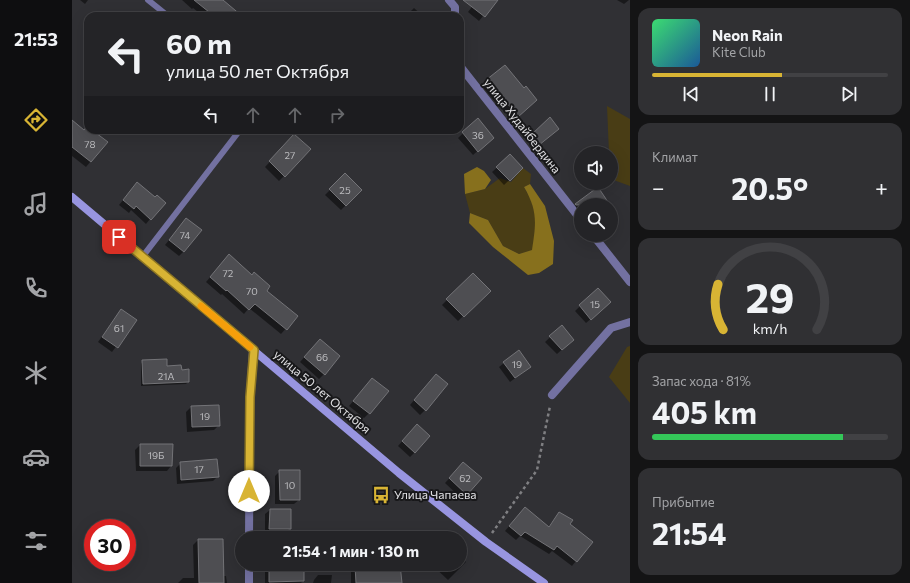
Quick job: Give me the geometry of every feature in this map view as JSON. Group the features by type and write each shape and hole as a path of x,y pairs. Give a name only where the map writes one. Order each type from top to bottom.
{"main road":[{"name":"улица 50 лет Октября","path":"72,197 399,474 486,542 544,583"}],"street":[{"path":"449,0 455,7 455,12"},
{"name":"улица Худайбердина","path":"464,71 574,211"},
{"path":"599,242 630,282"},
{"path":"552,395 611,328 630,322"},
{"path":"249,531 250,397 254,350"},
{"path":"249,571 249,583"}],"lane":[{"path":"148,0 163,12"},
{"path":"143,256 237,134"}],"path":[{"path":"486,542 537,470 552,395"}],"shaded area":[{"path":"607,106 630,119 630,186 618,182 618,146 609,146"},
{"path":"477,167 484,171 491,180 485,189 465,194 464,174"},
{"path":"523,168 531,174 530,184 524,187 531,200 536,217 533,250 519,254 503,246 488,220 470,213 465,194 485,189 500,178 511,182"},
{"path":"530,184 545,206 554,241 553,264 539,273 528,275 493,247 469,223 470,213 488,220 503,246 519,254 532,250 535,217 532,203 524,187"},
{"path":"630,346 630,403 609,377 627,347"}],"building":[{"path":"194,0 223,0 237,12 209,12"},
{"path":"463,0 498,0 485,17"},
{"path":"505,65 524,88 526,86 537,100 518,117 486,80"},
{"path":"550,117 559,129 539,145 531,135"},
{"path":"478,118 494,138 478,152 464,134 464,130"},
{"path":"72,120 84,130 84,134 97,134 108,142 91,162 72,147"},
{"path":"294,134 311,149 285,177 269,161"},
{"path":"510,154 523,168 510,181 496,167"},
{"path":"345,173 362,190 346,206 329,189"},
{"path":"137,182 155,197 157,195 166,203 151,220 136,206 134,209 123,200"},
{"path":"594,190 600,190 605,198 583,198"},
{"path":"186,218 202,230 184,252 169,240"},
{"path":"229,254 252,275 254,272 270,286 267,291 298,316 287,330 255,304 249,310 210,277"},
{"path":"473,273 491,291 464,317 446,299"},
{"path":"598,288 611,302 591,320 579,305"},
{"path":"121,309 137,320 118,348 102,337"},
{"path":"562,325 574,340 562,350 549,336"},
{"path":"320,339 340,356 325,375 304,357"},
{"path":"519,350 531,367 515,378 503,362"},
{"path":"167,359 167,366 181,365 182,370 189,369 189,382 143,384 142,360"},
{"path":"436,374 448,384 426,411 414,400"},
{"path":"372,378 389,391 370,414 353,401"},
{"path":"219,405 220,426 192,427 191,406"},
{"path":"417,424 430,436 415,453 402,441"},
{"path":"140,444 173,444 172,466 140,466"},
{"path":"217,459 219,477 181,480 180,462"},
{"path":"463,462 482,478 467,495 449,478"},
{"path":"279,470 300,470 300,500 280,500"},
{"path":"525,507 549,527 559,512 573,520 570,524 593,542 577,562 557,546 554,550 525,532 521,536 509,526"},
{"path":"270,509 291,509 291,529 269,529"},
{"path":"198,539 223,539 224,583 199,583"},
{"path":"269,571 304,571 304,581 269,582"},
{"path":"355,571 401,571 402,583 356,583"}],"slow traffic":[{"path":"201,306 250,347"}],"place":[{"name":"Улица Чапаева","path":"381,495"}],"route":[{"path":"119,237 254,350 250,397 249,491"}]}
